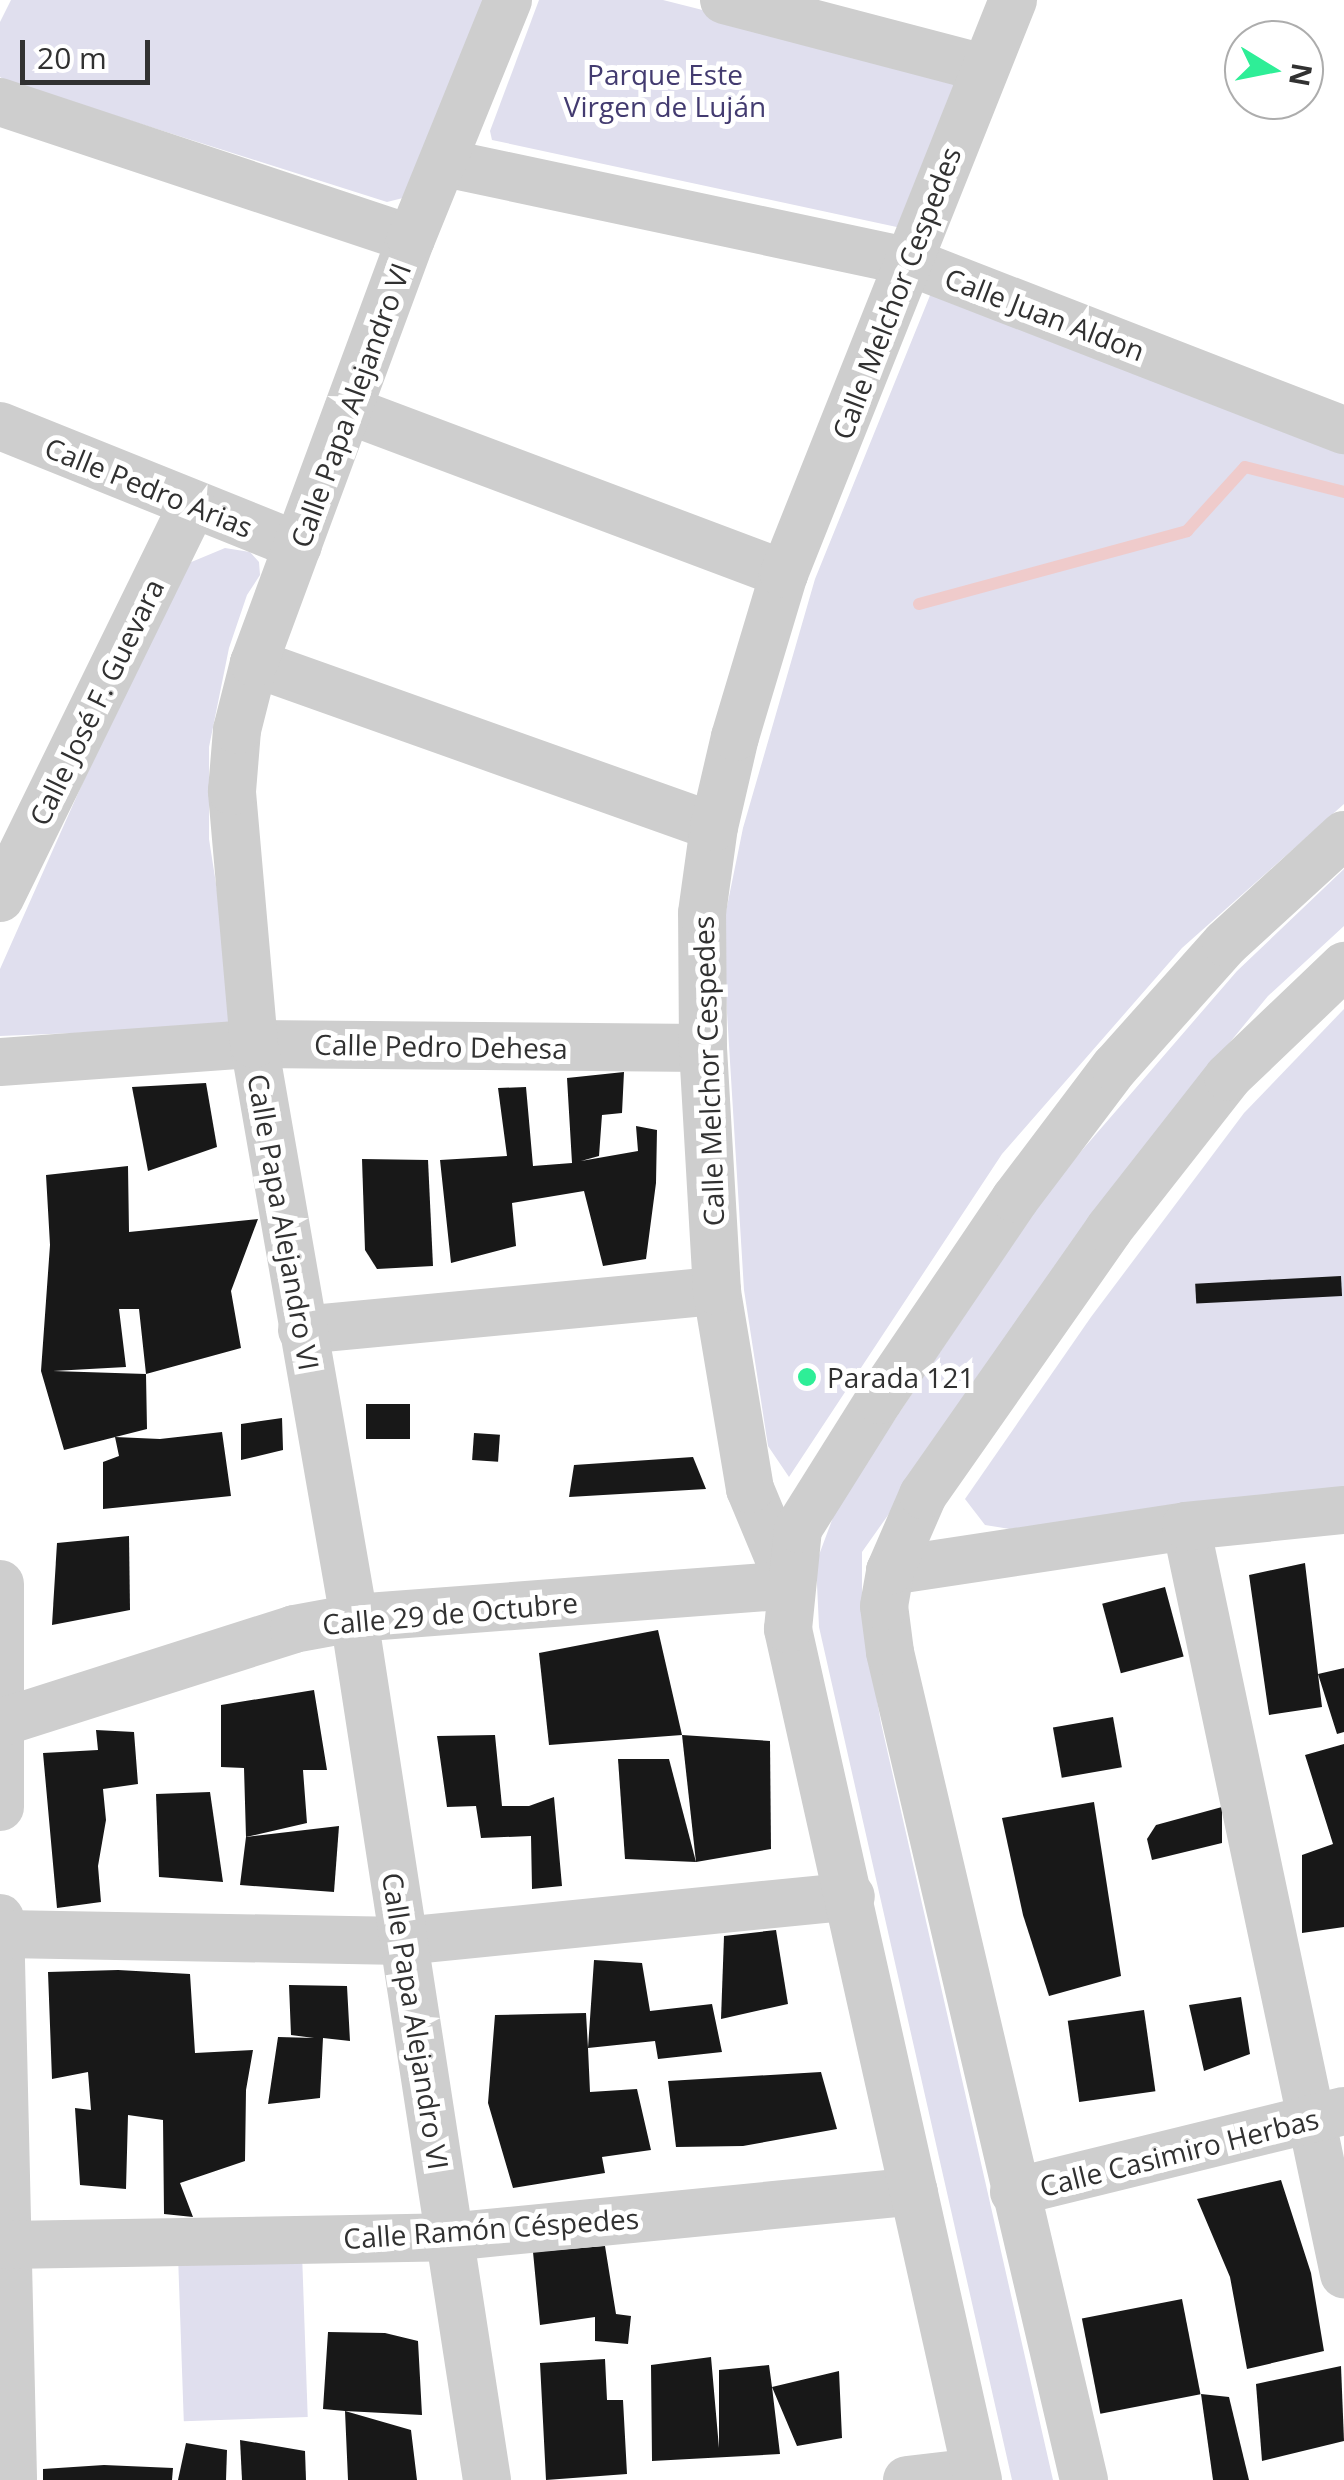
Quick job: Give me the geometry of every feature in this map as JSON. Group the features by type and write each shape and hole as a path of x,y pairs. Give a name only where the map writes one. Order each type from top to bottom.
{"street":[{"name":"Calle Papa Alejandro VI","path":"487,2480 354,1618 254,1044 232,791 236,730 254,664 411,239 508,0"},
{"path":"724,0 984,68"},
{"name":"Calle Melchor Cespedes","path":"790,1585 750,1490 717,1291 703,1048 702,913 714,827 784,574 1012,0"},
{"path":"0,102 411,239"},
{"name":"Calle Juan Aldon","path":"444,163 910,262 1344,430"},
{"path":"348,410 784,574"},
{"name":"Calle Pedro Arias","path":"0,426 298,546"},
{"name":"Calle José F. Guevara","path":"0,898 192,506"},
{"path":"254,664 714,827"},
{"path":"907,2480 977,2476 851,1896 788,1630 798,1530 879,1400 1015,1199 1115,1067 1226,943 1344,835"},
{"path":"1084,2480 890,1652 884,1606 890,1571 923,1495 1109,1229 1228,1077 1344,966"},
{"name":"Calle Pedro Dehesa","path":"0,1062 254,1044 703,1048"},
{"path":"302,1330 717,1291"},
{"path":"890,1571 1186,1526 1344,1510"},
{"path":"1186,1526 1327,2116 1344,2274"},
{"path":"0,1584 0,1807"},
{"name":"Calle 29 de Octubre","path":"3,1722 294,1629 354,1618 790,1585"},
{"path":"13,2480 2,1926 404,1941 851,1896"},
{"name":"Calle Casimiro Herbas","path":"1014,2192 1327,2116"},
{"name":"Calle Ramón Céspedes","path":"6,2246 448,2237 914,2191"}],"green space":[{"path":"11,0 486,0 403,198 387,202 6,81 0,77 0,22"},
{"name":"Parque Este Virgen de Luján","path":"539,0 663,0 963,76 906,229 492,140 490,131"},
{"path":"931,293 1344,453 1344,804 1182,948 1002,1154 789,1477 768,1446 744,1290 722,931 743,828 815,579"},
{"path":"225,548 250,552 259,562 260,575 247,595 229,648 209,747 209,839 234,999 233,1019 222,1027 0,1036 0,969 171,584 189,563"},
{"path":"1344,869 1344,926 1268,996 1174,1110 862,1552 862,1615 881,1723 1053,2480 1012,2480 819,1627 816,1563 838,1504 1052,1185 1237,971"},
{"path":"1344,1009 1344,1492 1010,1529 985,1525 965,1499 1091,1317 1244,1113"},
{"path":"302,2253 308,2417 184,2421 178,2257"}],"building":[{"path":"624,1072 622,1113 602,1115 599,1156 581,1161 638,1151 636,1126 657,1130 656,1183 646,1259 603,1266 584,1191 512,1203 516,1246 451,1263 440,1160 507,1156 498,1088 526,1087 533,1166 572,1163 567,1078"},
{"path":"206,1083 217,1147 148,1171 132,1087"},
{"path":"362,1159 428,1160 433,1266 377,1269 365,1250"},
{"path":"128,1166 129,1232 258,1219 231,1291 241,1348 146,1374 147,1429 64,1450 41,1371 50,1245 46,1175","holes":["119,1309 139,1309 146,1374 53,1371 126,1367"]},
{"path":"1341,1276 1342,1296 1196,1304 1195,1284"},
{"path":"366,1404 410,1404 410,1439 366,1439"},
{"path":"282,1418 283,1450 241,1460 241,1424"},
{"path":"222,1432 231,1496 103,1509 103,1462 119,1456 115,1437 160,1439"},
{"path":"474,1433 500,1435 498,1462 472,1460"},
{"path":"693,1457 706,1489 569,1497 574,1465"},
{"path":"129,1536 130,1610 52,1625 57,1543"},
{"path":"1305,1563 1322,1707 1269,1715 1249,1575"},
{"path":"1165,1587 1184,1657 1121,1673 1102,1604"},
{"path":"658,1630 682,1735 549,1745 539,1653"},
{"path":"1344,1668 1344,1732 1337,1734 1318,1674"},
{"path":"314,1690 327,1770 303,1770 307,1823 246,1837 244,1768 221,1767 221,1705"},
{"path":"1113,1717 1122,1767 1062,1778 1053,1728"},
{"path":"96,1730 134,1732 138,1784 103,1789 106,1820 98,1866 101,1902 57,1908 43,1753 98,1750"},
{"path":"495,1735 502,1806 529,1806 554,1797 562,1886 532,1889 531,1836 481,1838 476,1806 447,1807 437,1736"},
{"path":"682,1735 770,1741 771,1849 696,1862"},
{"path":"1344,1744 1344,1927 1302,1933 1302,1855 1333,1844 1305,1755"},
{"path":"618,1759 669,1759 696,1862 625,1859"},
{"path":"210,1792 223,1882 159,1877 156,1794"},
{"path":"1094,1802 1121,1976 1049,1996 1023,1915 1002,1818"},
{"path":"1222,1807 1222,1843 1152,1860 1147,1839 1156,1825"},
{"path":"339,1826 334,1892 240,1885 246,1837"},
{"path":"776,1930 788,2004 721,2019 724,1936"},
{"path":"594,1960 642,1963 650,2011 712,2004 722,2052 658,2059 655,2041 588,2048"},
{"path":"48,1972 190,1974 195,2053 253,2050 246,2090 245,2161 180,2183 193,2217 164,2214 163,2120 128,2115 126,2189 80,2185 75,2108 91,2110 88,2072 52,2079"},
{"path":"289,1985 347,1986 350,2041 323,2038 320,2098 268,2104 278,2037 314,2038 291,2035"},
{"path":"1241,1997 1250,2054 1204,2071 1189,2005"},
{"path":"1144,2010 1155,2091 1079,2102 1068,2021"},
{"path":"586,2013 590,2092 637,2089 651,2150 602,2157 605,2173 513,2188 488,2103 495,2015"},
{"path":"821,2072 837,2129 743,2146 676,2147 668,2081"},
{"path":"1281,2180 1311,2273 1324,2351 1247,2369 1230,2277 1197,2199"},
{"path":"605,2246 616,2314 631,2316 628,2344 595,2341 595,2317 540,2325 533,2252"},
{"path":"1182,2299 1201,2394 1100,2414 1082,2318"},
{"path":"328,2332 385,2333 418,2341 422,2415 323,2409"},
{"path":"711,2357 719,2448 719,2370 769,2365 780,2454 652,2461 651,2365"},
{"path":"605,2359 607,2400 623,2400 627,2474 546,2480 540,2363"},
{"path":"1341,2366 1344,2441 1262,2461 1256,2384"},
{"path":"839,2371 842,2438 797,2446 772,2387"},
{"path":"1201,2394 1229,2397 1249,2480 1213,2480"},
{"path":"345,2411 411,2430 417,2480 348,2480"},
{"path":"240,2440 305,2451 306,2480 242,2480"},
{"path":"186,2443 227,2450 226,2480 178,2480"},
{"path":"104,2465 173,2468 172,2480 43,2480 43,2469"}],"waterway":[{"path":"919,604 1187,531 1245,467 1344,492"}],"place":[{"name":"Parada 121","path":"807,1377"}]}
